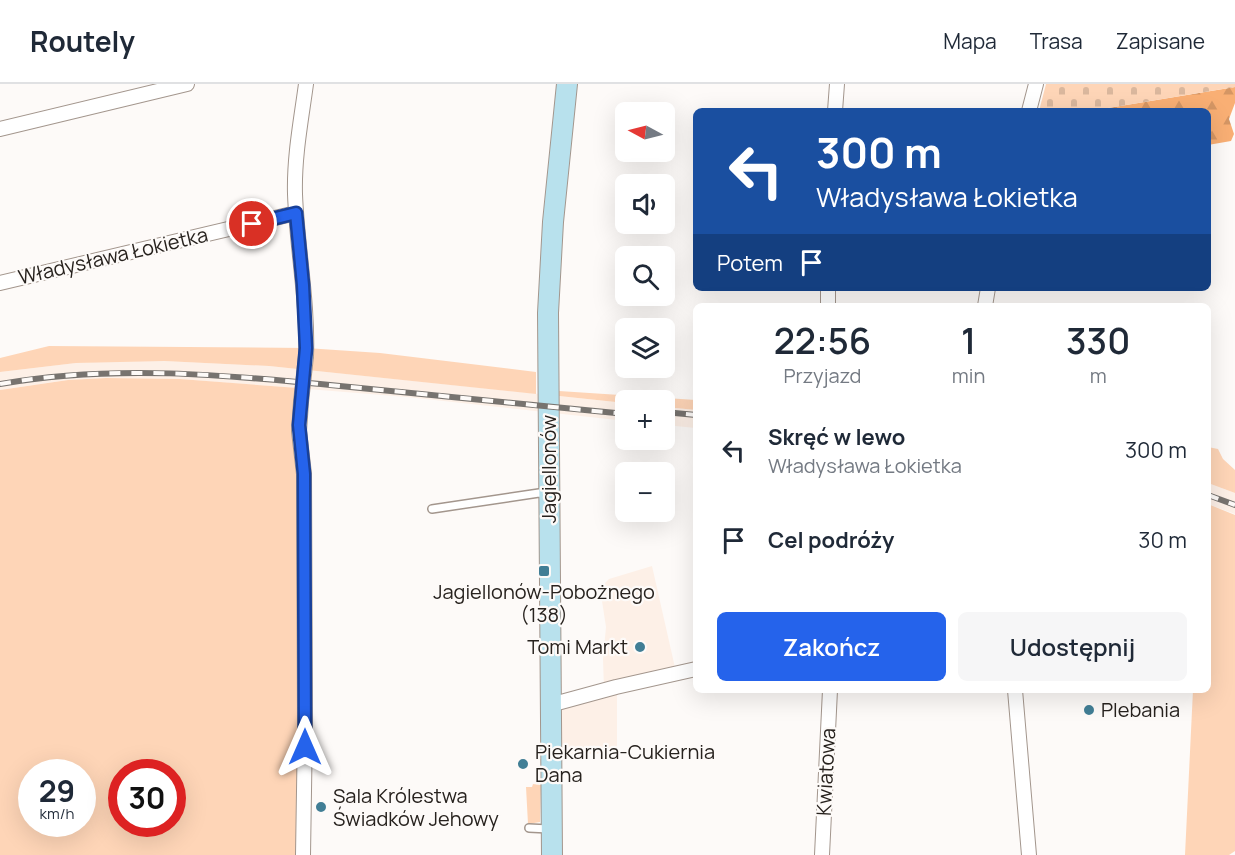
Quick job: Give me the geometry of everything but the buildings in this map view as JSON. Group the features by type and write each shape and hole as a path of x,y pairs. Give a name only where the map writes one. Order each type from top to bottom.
{"street":[{"path":"0,129 187,84"},
{"path":"303,855 304,474 299,431 306,356 303,285 296,213 296,156 306,84"},
{"name":"Jagiellonów","path":"552,855 548,313 553,222 567,84"},
{"path":"835,108 837,84"},
{"path":"1030,108 1036,84"},
{"name":"Władysława Łokietka","path":"0,283 296,213"},
{"path":"550,705 693,670"},
{"name":"Kwiatowa","path":"822,855 831,693"},
{"path":"1015,693 1029,855"}],"lane":[{"path":"432,509 539,493 549,494"},
{"path":"529,828 552,829"}],"shaded area":[{"path":"123,360 269,366 615,402 615,420 407,397 180,379 68,380 0,390 0,372"},
{"path":"675,408 693,410 693,428 675,426"},
{"path":"1211,484 1235,493 1235,514 1211,505"},
{"path":"652,566 676,672 617,694 617,753 551,755 550,705 604,690 603,659 606,627 602,601 603,585 609,579"}],"green space":[{"path":"1046,84 1235,84 1235,87 1108,108 1040,108"},
{"path":"1235,87 1235,103 1229,119 1234,134 1231,141 1211,144 1211,108 1108,108"},
{"path":"49,346 306,348 380,353 536,372 536,394 269,366 164,361 76,363 0,372 0,358"},
{"path":"106,378 180,379 298,388 303,855 0,855 0,390 68,380"},
{"path":"559,391 615,395 615,402 559,396"},
{"path":"675,399 693,400 693,410 675,408"},
{"path":"1211,448 1218,449 1223,459 1235,470 1235,493 1211,484"},
{"path":"1211,505 1235,515 1235,851 1229,855 1185,855 1193,693 1211,693"},
{"path":"533,784 541,785 540,822 528,824 526,787 532,787"}],"railway":[{"path":"0,384 85,374 213,375 615,413"},
{"path":"675,413 693,415"},
{"path":"1211,496 1235,505"}],"place":[{"name":"Jagiellonów-Pobożnego (138)","path":"544,571"},
{"name":"Tomi Markt","path":"640,647"},
{"name":"Plebania","path":"1089,710"},
{"name":"Piekarnia-Cukiernia Dana","path":"523,764"},
{"name":"Sala Królestwa Świadków Jehowy","path":"321,807"}],"route":[{"path":"252,224 296,213 306,348 299,414 304,474 305,747"}]}
